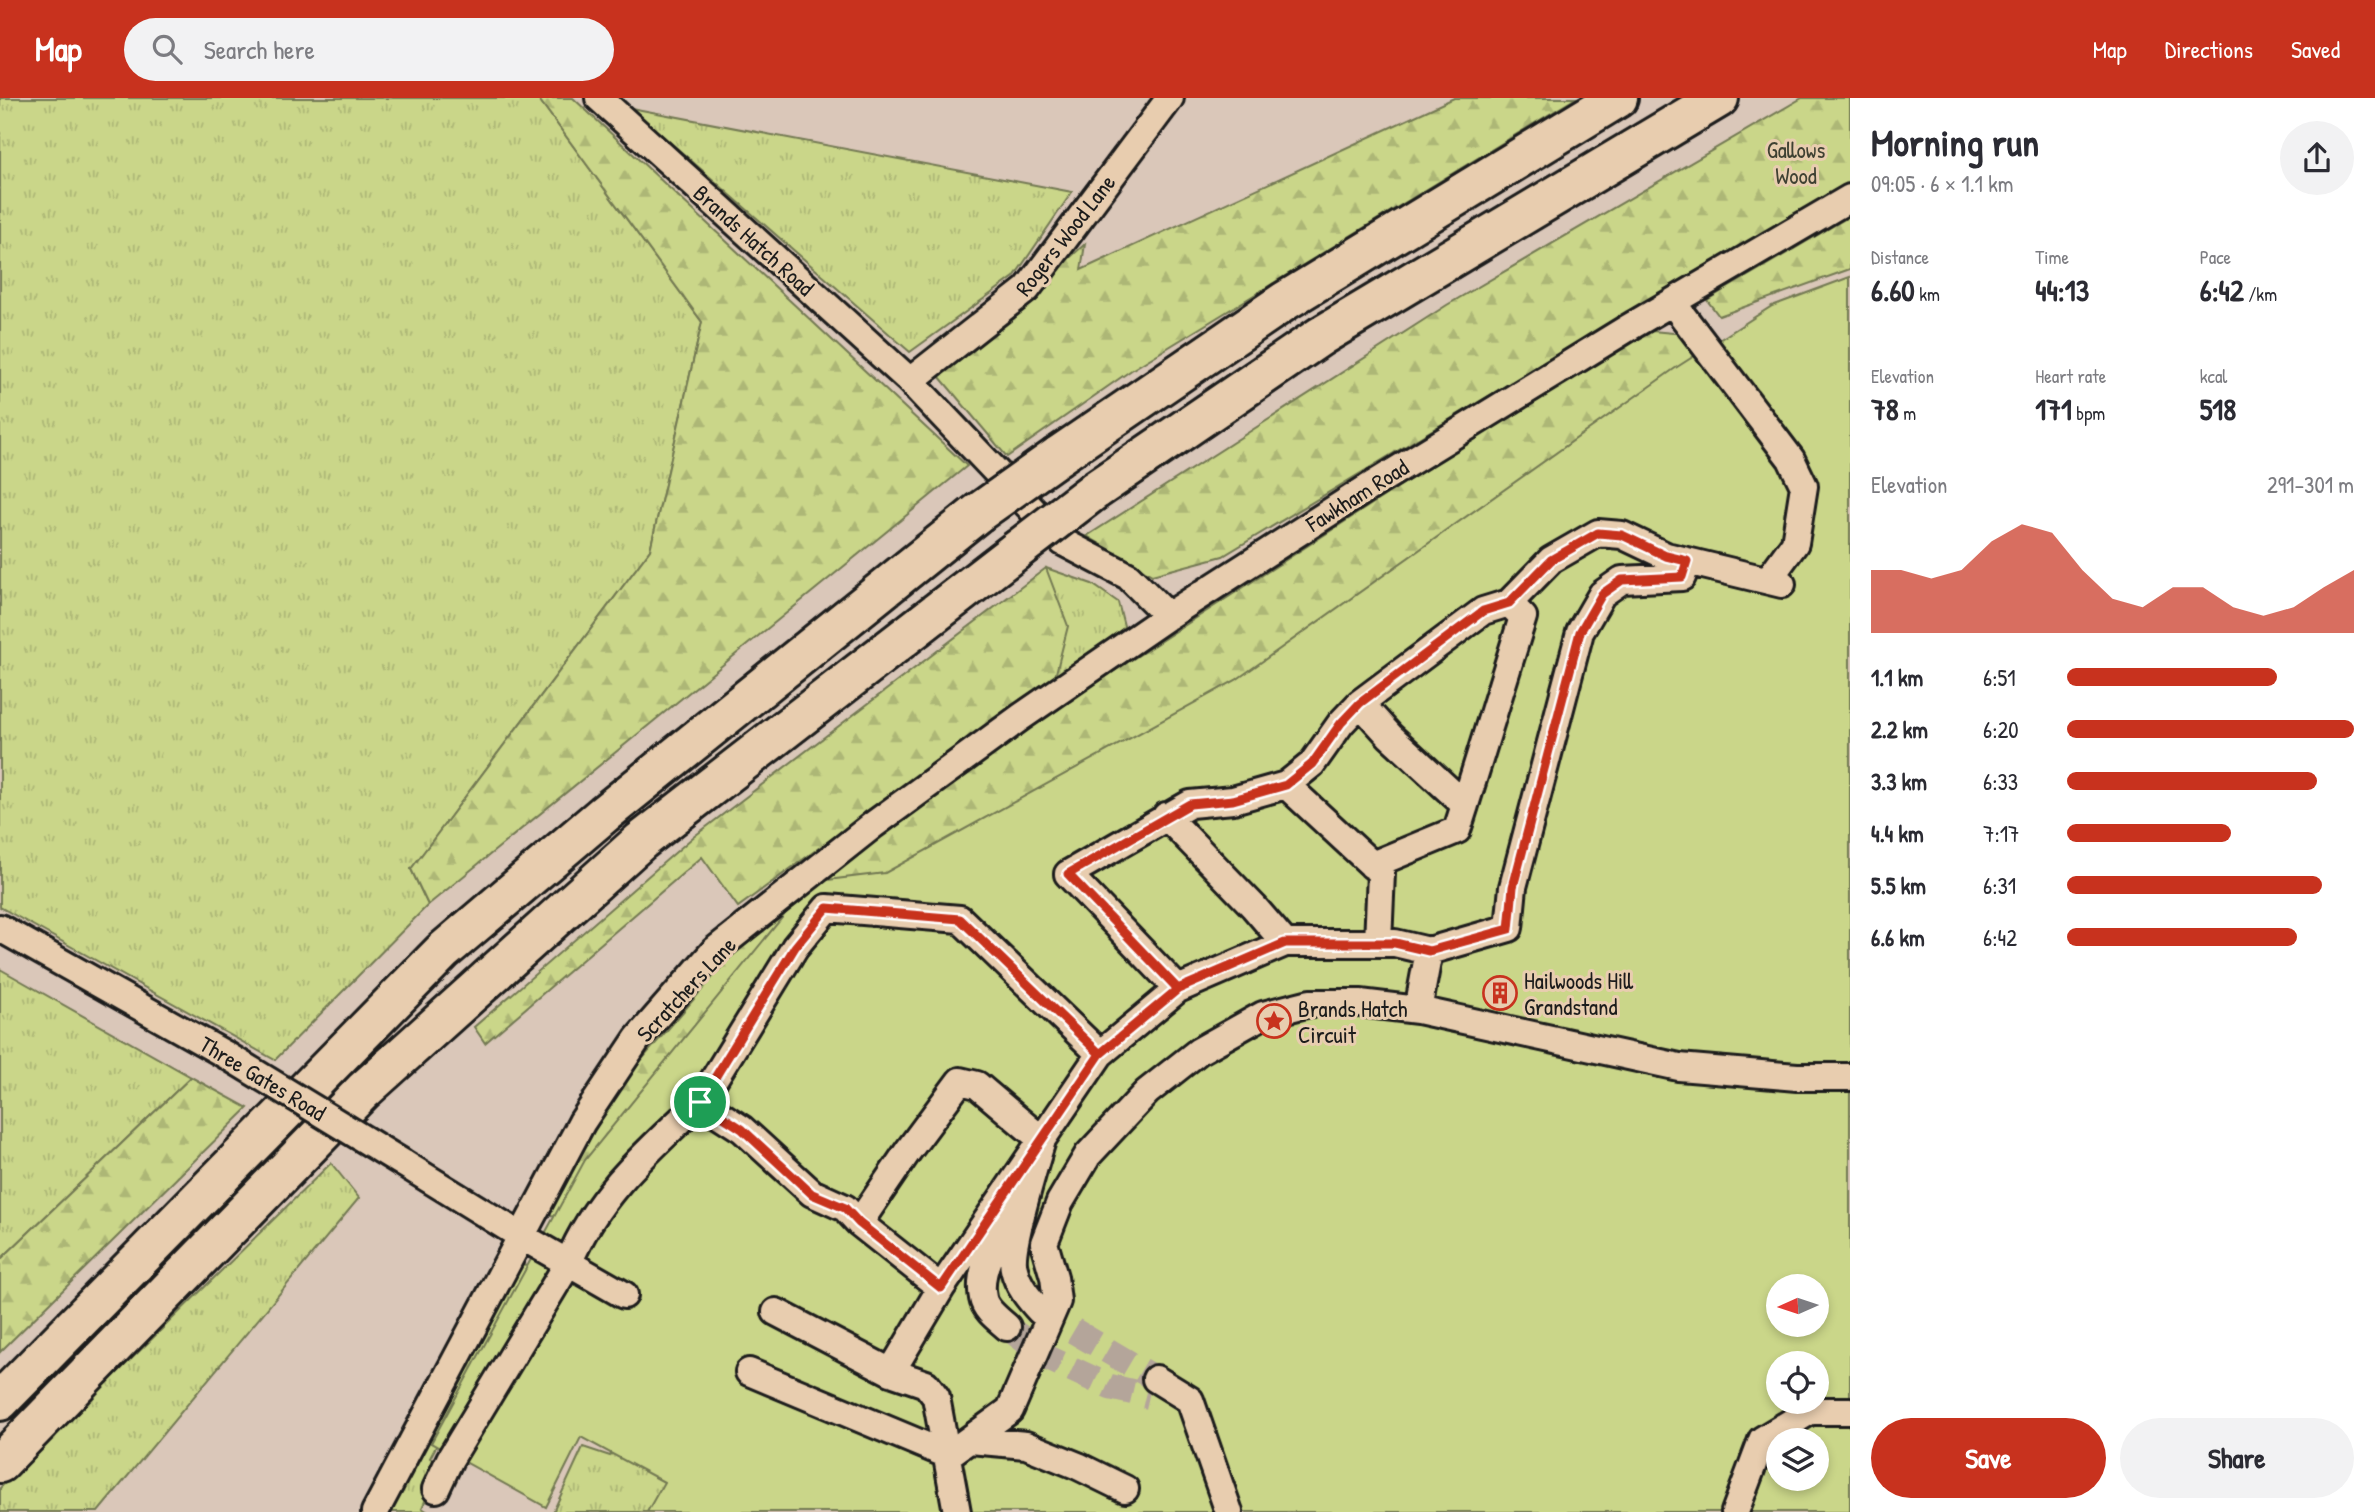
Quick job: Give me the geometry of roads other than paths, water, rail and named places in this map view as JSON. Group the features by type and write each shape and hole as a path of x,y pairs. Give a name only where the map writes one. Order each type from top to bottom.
{"highway":[{"path":"0,1401 443,951 604,814 978,513 1058,456 1285,301 1618,98"},
{"path":"0,1463 363,1091 651,833 1094,491 1321,336 1719,98"}],"street":[{"name":"Brands Hatch Road","path":"599,98 910,381"},
{"name":"Rogers Wood Lane","path":"910,381 1027,289 1170,98"},
{"name":"Fawkham Road","path":"1168,616 1366,489 1672,302 1850,198"},
{"path":"1178,989 1068,874 1190,804 1233,800 1286,785 1312,764 1341,723 1360,703 1483,611 1509,603 1551,560 1598,533 1622,535 1666,556 1775,582 1795,543 1804,486 1791,460 1672,302"},
{"path":"910,381 1063,542 1128,576 1168,616"},
{"path":"891,1372 941,1288 1100,1054 1178,989 1285,943 1378,942 1429,951 1509,929 1513,887 1580,632 1602,594 1622,580 1682,577 1687,561"},
{"path":"1373,865 1457,830 1523,617 1509,603"},
{"name":"Scratchers Lane","path":"375,1512 582,1122 638,1038 714,951 873,825 1020,717 1168,616"},
{"path":"1360,703 1390,736 1465,805"},
{"path":"1286,785 1381,873 1378,942"},
{"path":"1166,816 1285,943"},
{"path":"436,1489 450,1459 569,1262 581,1234 627,1171 700,1102 795,947 827,908 960,919 1100,1054"},
{"name":"Three Gates Road","path":"0,928 226,1055 521,1236 624,1295"},
{"path":"1418,1010 1429,951"},
{"path":"948,1455 1010,1410 1057,1301 1054,1277 1044,1243 1060,1202 1088,1155 1147,1092 1199,1051 1263,1015 1310,1003 1360,1003 1418,1010 1679,1067 1797,1077 1850,1077"},
{"path":"859,1223 960,1082 977,1085 1042,1140"},
{"path":"700,1102 742,1129 812,1194 845,1208 859,1223 941,1288"},
{"path":"1040,1311 1025,1293 1013,1267 1018,1230 1042,1140"},
{"path":"1007,1327 982,1299 983,1272 999,1236 1027,1194"},
{"path":"776,1312 891,1372 926,1384 933,1392 940,1410 957,1512"},
{"path":"749,1372 948,1455"},
{"path":"1216,1512 1181,1417 1153,1388 1190,1400 1229,1512"},
{"path":"1735,1512 1762,1440 1810,1411 1850,1410"},
{"path":"970,1440 1026,1445 1125,1489"}],"tunnel":[{"path":"1040,1311 1156,1379"},
{"path":"1007,1327 1048,1358 1110,1387 1149,1396"}],"place":[{"name":"Hailwoods Hill Grandstand","path":"1500,993"},
{"name":"Brands Hatch Circuit","path":"1274,1021"}],"park label":[{"name":"Gallows Wood","path":"1796,162"}]}
